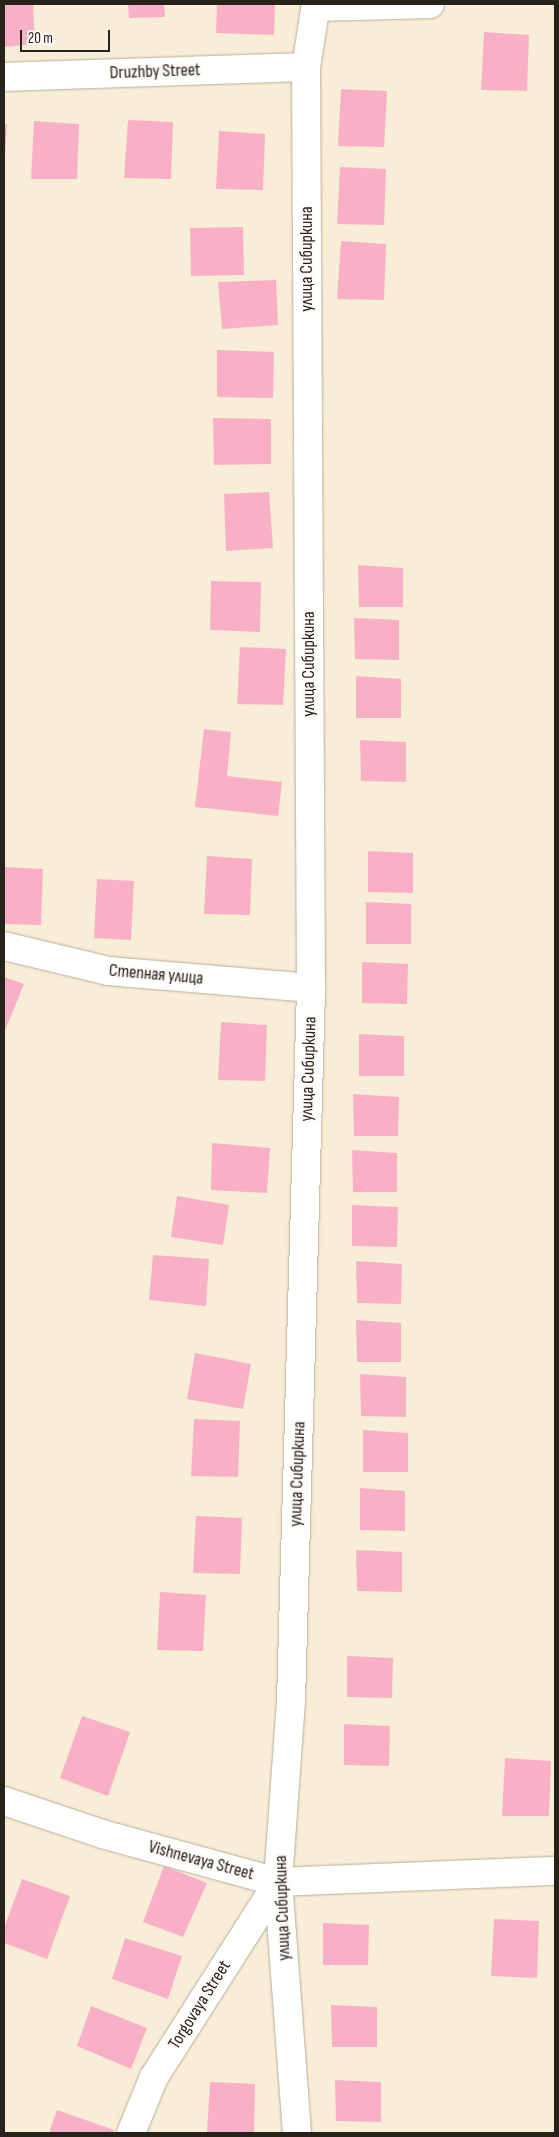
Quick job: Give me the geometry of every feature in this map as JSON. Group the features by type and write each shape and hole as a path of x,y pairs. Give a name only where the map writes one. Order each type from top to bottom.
{"street":[{"path":"316,5 430,4"},
{"name":"улица Сибиркина","path":"297,2133 278,1882 291,1701 312,988 306,67 316,5"},
{"name":"Druzhby Street","path":"4,77 306,67"},
{"name":"Степная улица","path":"4,946 108,971 312,988"},
{"name":"Vishnevaya Street","path":"4,1801 102,1834 278,1882 555,1871"},
{"name":"Torgovaya Street","path":"131,2133 154,2077 278,1882"}],"building":[{"path":"4,4 33,4 35,44 4,47"},
{"path":"128,4 164,4 165,17 129,18"},
{"path":"217,4 275,4 274,35 216,33"},
{"path":"484,32 529,35 527,91 481,90"},
{"path":"341,89 387,91 384,147 338,146"},
{"path":"128,120 173,122 171,179 124,178"},
{"path":"34,121 79,124 77,179 31,179"},
{"path":"4,124 7,124 5,157 4,157"},
{"path":"219,131 265,134 263,190 216,189"},
{"path":"340,167 386,169 384,225 337,224"},
{"path":"243,227 244,275 191,276 190,228"},
{"path":"341,241 386,244 384,300 337,299"},
{"path":"276,280 278,325 222,329 218,282"},
{"path":"217,350 274,352 273,398 217,397"},
{"path":"213,418 271,419 271,464 214,465"},
{"path":"269,492 273,548 226,551 224,494"},
{"path":"358,565 403,568 403,607 359,607"},
{"path":"211,581 261,582 260,632 210,630"},
{"path":"354,618 399,620 399,660 355,659"},
{"path":"240,647 286,649 283,705 237,704"},
{"path":"356,676 401,679 401,718 356,718"},
{"path":"204,729 231,732 227,776 282,782 278,816 195,807"},
{"path":"360,740 406,742 406,782 361,781"},
{"path":"368,851 413,853 413,893 368,892"},
{"path":"207,856 252,859 250,915 204,914"},
{"path":"4,867 43,869 41,925 4,924"},
{"path":"97,879 134,881 131,940 94,938"},
{"path":"366,902 411,904 411,944 366,944"},
{"path":"362,962 408,964 407,1004 362,1003"},
{"path":"4,977 24,984 4,1033"},
{"path":"221,1022 267,1025 265,1081 218,1080"},
{"path":"359,1034 404,1036 404,1076 359,1076"},
{"path":"353,1094 399,1097 398,1136 354,1136"},
{"path":"212,1143 270,1148 267,1193 211,1190"},
{"path":"352,1150 397,1153 397,1192 353,1192"},
{"path":"177,1196 229,1205 223,1245 171,1237"},
{"path":"352,1205 398,1207 397,1247 352,1246"},
{"path":"153,1255 209,1259 206,1306 149,1300"},
{"path":"356,1261 402,1264 401,1304 357,1303"},
{"path":"356,1320 401,1323 401,1362 357,1362"},
{"path":"195,1353 251,1364 243,1409 187,1399"},
{"path":"360,1374 406,1377 406,1417 361,1416"},
{"path":"194,1419 240,1421 238,1477 191,1476"},
{"path":"363,1430 408,1433 408,1472 363,1472"},
{"path":"360,1488 405,1491 405,1531 360,1530"},
{"path":"196,1516 242,1518 240,1574 193,1573"},
{"path":"356,1550 402,1552 402,1592 357,1591"},
{"path":"160,1592 206,1595 203,1651 157,1650"},
{"path":"347,1656 393,1658 392,1698 347,1697"},
{"path":"82,1716 130,1732 108,1796 60,1778"},
{"path":"344,1724 390,1726 389,1766 344,1765"},
{"path":"505,1758 551,1761 549,1816 502,1816"},
{"path":"164,1866 207,1883 183,1937 143,1922"},
{"path":"22,1879 70,1896 47,1959 4,1943 4,1928"},
{"path":"494,1919 539,1921 537,1978 491,1976"},
{"path":"323,1923 369,1925 368,1965 323,1965"},
{"path":"125,1938 182,1956 168,1999 112,1979"},
{"path":"331,2005 377,2007 377,2047 332,2047"},
{"path":"91,2006 147,2028 131,2069 77,2046"},
{"path":"335,2080 381,2082 381,2122 336,2121"},
{"path":"210,2082 255,2084 254,2133 207,2133"},
{"path":"57,2110 114,2130 113,2133 49,2133"}]}
